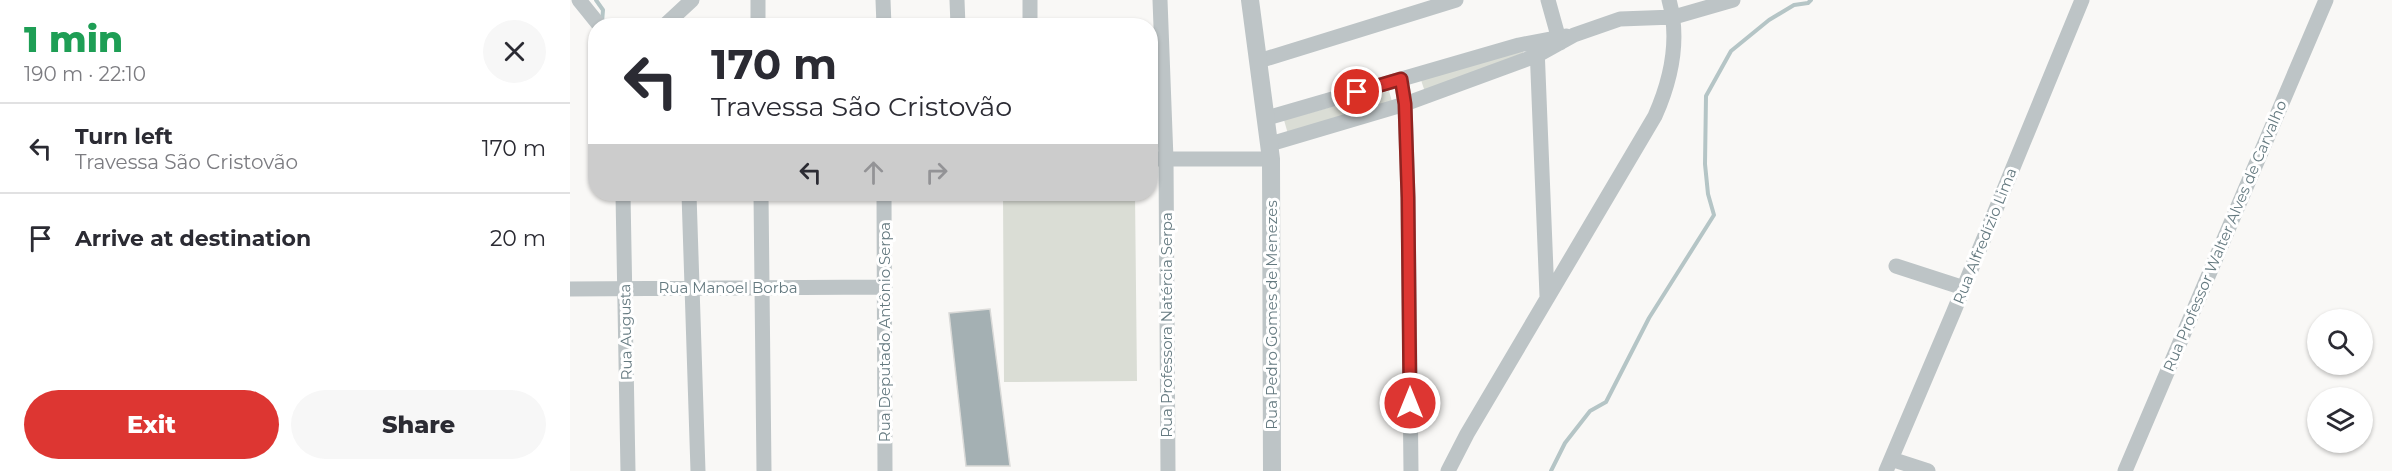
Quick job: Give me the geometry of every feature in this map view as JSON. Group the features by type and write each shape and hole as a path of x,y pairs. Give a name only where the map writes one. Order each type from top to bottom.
{"street":[{"path":"579,0 594,18"},
{"path":"758,0 758,18"},
{"path":"884,0 884,18"},
{"path":"957,0 958,18"},
{"path":"1030,0 1030,18"},
{"name":"Rua Professora Natércia Serpa","path":"1160,0 1166,159 1168,471"},
{"name":"Rua Pedro Gomes de Menezes","path":"1250,0 1270,151 1272,471"},
{"path":"1259,61 1456,0"},
{"path":"1548,0 1560,40"},
{"path":"1448,471 1467,434 1649,126 1664,96 1674,50 1674,17 1669,0"},
{"path":"1158,159 1270,151 1405,104 1537,48 1620,19 1674,17 1733,0"},
{"name":"Rua Alfredízio Lima","path":"1888,465 1964,288 2082,0"},
{"name":"Rua Professor Walter Alves de Carvalho","path":"2125,471 2326,0"},
{"path":"672,18 686,5"},
{"path":"1537,48 1547,296"},
{"path":"1267,118 1401,79 1537,48"},
{"path":"1401,79 1405,104 1411,471"},
{"name":"Rua Augusta","path":"623,201 628,471"},
{"path":"689,201 698,471"},
{"path":"761,201 764,471"},
{"name":"Rua Deputado Antônio Serpa","path":"884,201 885,471"},
{"path":"1896,266 1964,288"},
{"name":"Rua Manoel Borba","path":"570,289 885,287"},
{"path":"1888,465 1928,471"}],"shaded area":[{"path":"1521,46 1525,58 1425,92 1421,80"},
{"path":"1389,91 1393,105 1288,134 1284,120"},
{"path":"1003,201 1135,201 1137,381 1004,382"}],"building":[{"path":"990,309 1010,466 966,466 949,313"}],"waterway":[{"path":"596,0 603,10 602,18"},
{"path":"1551,471 1565,443 1590,411 1606,402 1649,318 1714,215 1708,194 1705,164 1706,96 1731,51 1769,20 1794,5 1808,3 1811,0"}],"route":[{"path":"1357,92 1401,79 1405,104 1408,198 1410,403"}]}
